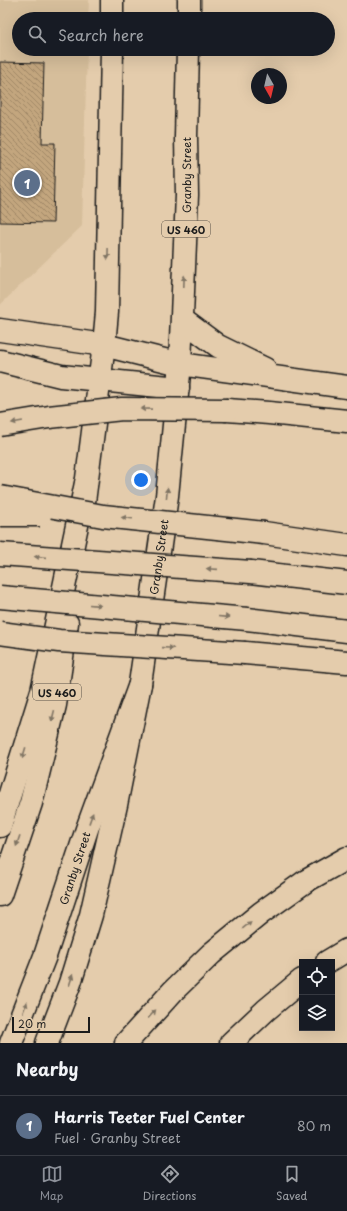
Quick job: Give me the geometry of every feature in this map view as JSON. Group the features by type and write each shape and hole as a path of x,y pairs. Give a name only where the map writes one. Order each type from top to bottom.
{"main road":[{"path":"112,0 112,12"},
{"path":"189,0 189,12"},
{"name":"US 460","path":"0,895 31,803 55,706 100,380 107,312 112,56"},
{"name":"Granby Street","path":"11,1043 45,956 87,830 140,684 167,496 180,364 187,195 186,137 188,56"},
{"path":"182,320 218,346 240,358 288,379"},
{"path":"0,330 104,345 180,364 347,387"},
{"path":"0,361 61,376 178,388"},
{"path":"0,425 49,417 122,409 227,410 347,421"},
{"path":"0,826 42,691 86,483"},
{"path":"0,497 103,516 264,533 347,545"},
{"path":"0,515 103,516"},
{"path":"0,554 251,572 347,583"},
{"path":"0,597 247,619 347,631"},
{"path":"0,633 59,641 245,653 347,662"},
{"path":"0,644 59,641"},
{"path":"47,1043 70,984 91,915 116,805 140,684"},
{"path":"126,1043 173,991 211,954 261,913 306,881 347,858"},
{"path":"332,959 347,950"},
{"path":"231,1043 266,1010 299,982"}],"shaded area":[{"path":"0,0 89,0 88,12 12,12 12,56 87,56 82,226 0,305"}],"building":[{"path":"0,62 44,63 42,143 55,143 53,223 0,222"}],"place":[{"name":"Harris Teeter Fuel Center","path":"27,183"}]}
